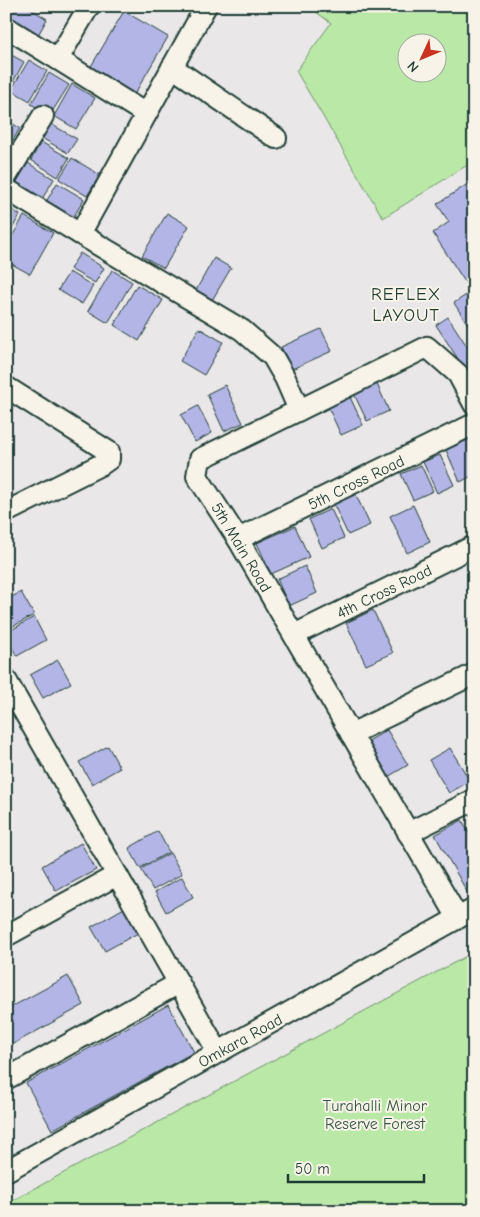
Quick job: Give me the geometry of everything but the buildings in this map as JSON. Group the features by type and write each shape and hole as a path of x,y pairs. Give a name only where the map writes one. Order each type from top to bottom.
{"street":[{"path":"58,59 89,6"},
{"path":"80,234 206,6"},
{"path":"6,27 146,114"},
{"path":"172,67 276,138"},
{"path":"6,177 43,116"},
{"path":"6,189 242,330 273,357 285,378 299,410"},
{"name":"5th Main Road","path":"466,913 408,833 238,539 197,476 200,459 427,348 458,374 474,404"},
{"path":"6,388 109,452 109,458 102,464 6,512"},
{"name":"5th Cross Road","path":"238,539 474,424"},
{"name":"4th Cross Road","path":"294,636 474,546"},
{"path":"351,734 474,674"},
{"path":"6,680 218,1052"},
{"path":"408,833 474,800"},
{"path":"7,934 117,875"},
{"name":"Omkara Road","path":"6,1171 466,913"},
{"path":"6,1079 179,983"}],"green space":[{"path":"308,6 474,6 474,161 383,218 296,71 331,23"},
{"name":"Turahalli Minor Reserve Forest","path":"474,952 474,1211 6,1211 6,1204"}],"district":[{"name":"REFLEX LAYOUT","path":"406,304"}]}
